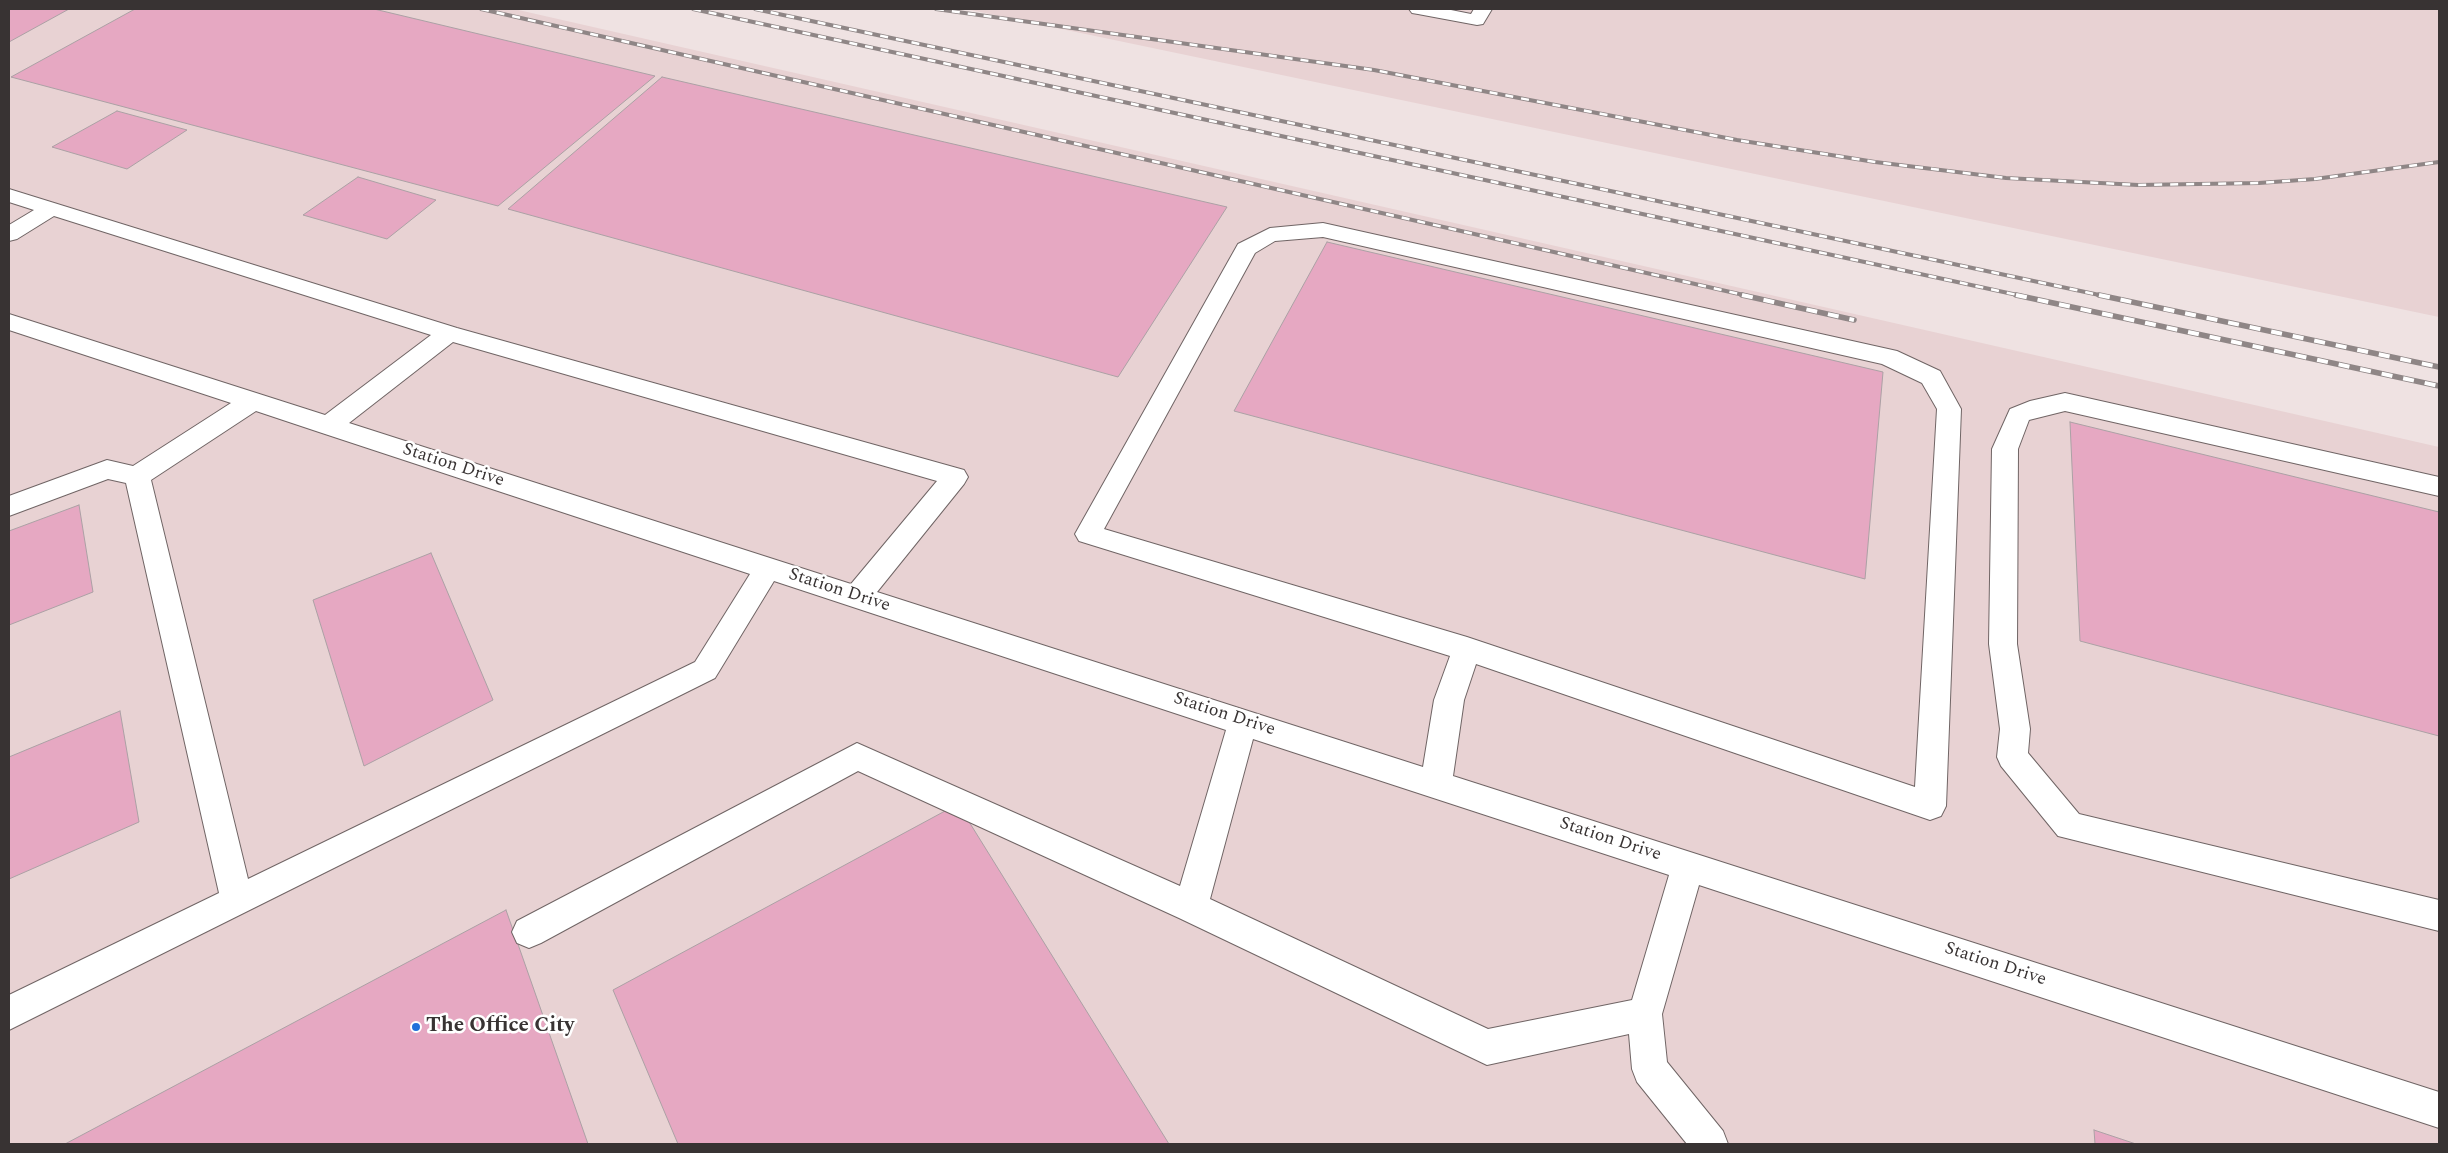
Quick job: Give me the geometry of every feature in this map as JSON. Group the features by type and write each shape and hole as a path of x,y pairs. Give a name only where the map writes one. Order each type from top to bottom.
{"street":[{"path":"1418,9 1477,20 1483,9"},
{"path":"9,195 449,333 955,477 857,596"},
{"path":"9,234 53,208"},
{"path":"1323,230 1889,358 1931,377 1949,410 1930,806 1467,649 1088,534 1246,249 1270,235 1323,230"},
{"name":"Station Drive","path":"9,322 2439,1110"},
{"path":"328,426 449,333"},
{"path":"9,506 107,469 137,476 253,401"},
{"path":"2439,486 2065,402 2030,410 2019,415 2006,449 2003,644 2015,729 2012,757 2069,826 2439,916"},
{"path":"137,476 236,901"},
{"path":"9,1013 705,670 768,568"},
{"path":"1436,784 1449,700 1467,649"},
{"path":"1191,907 1243,721"},
{"path":"529,932 857,756 1191,907 1487,1047 1645,1014"},
{"path":"1688,865 1645,1014 1650,1069 1710,1144"}],"shaded area":[{"path":"9,9 514,9 2439,447 2439,1144 9,1144"},
{"path":"966,9 2439,9 2439,317"}],"building":[{"path":"9,9 69,9 9,42"},
{"path":"135,9 374,9 655,76 498,206 11,77"},
{"path":"662,77 1227,207 1118,377 508,209"},
{"path":"117,111 187,130 127,169 52,147"},
{"path":"358,177 436,200 387,239 303,215"},
{"path":"1327,242 1883,372 1865,579 1234,411"},
{"path":"2070,422 2439,512 2439,736 2080,641"},
{"path":"79,505 93,592 9,625 9,531"},
{"path":"431,553 493,700 364,766 313,600"},
{"path":"120,711 139,822 9,879 9,757"},
{"path":"958,804 1169,1144 678,1144 613,990"},
{"name":"The Office City","path":"506,910 588,1144 65,1144"},
{"path":"2094,1130 2136,1144 2095,1144"}],"railway":[{"path":"481,9 1748,296"},
{"path":"693,9 2022,296"},
{"path":"755,9 2104,296"},
{"path":"936,9 1374,70 1737,140 1875,162 2006,178 2138,185 2259,183 2315,179 2439,162"},
{"path":"1742,295 1854,320"},
{"path":"2016,295 2439,386"},
{"path":"2099,295 2439,367"}],"place":[{"name":"The Office City","path":"416,1027"}]}
